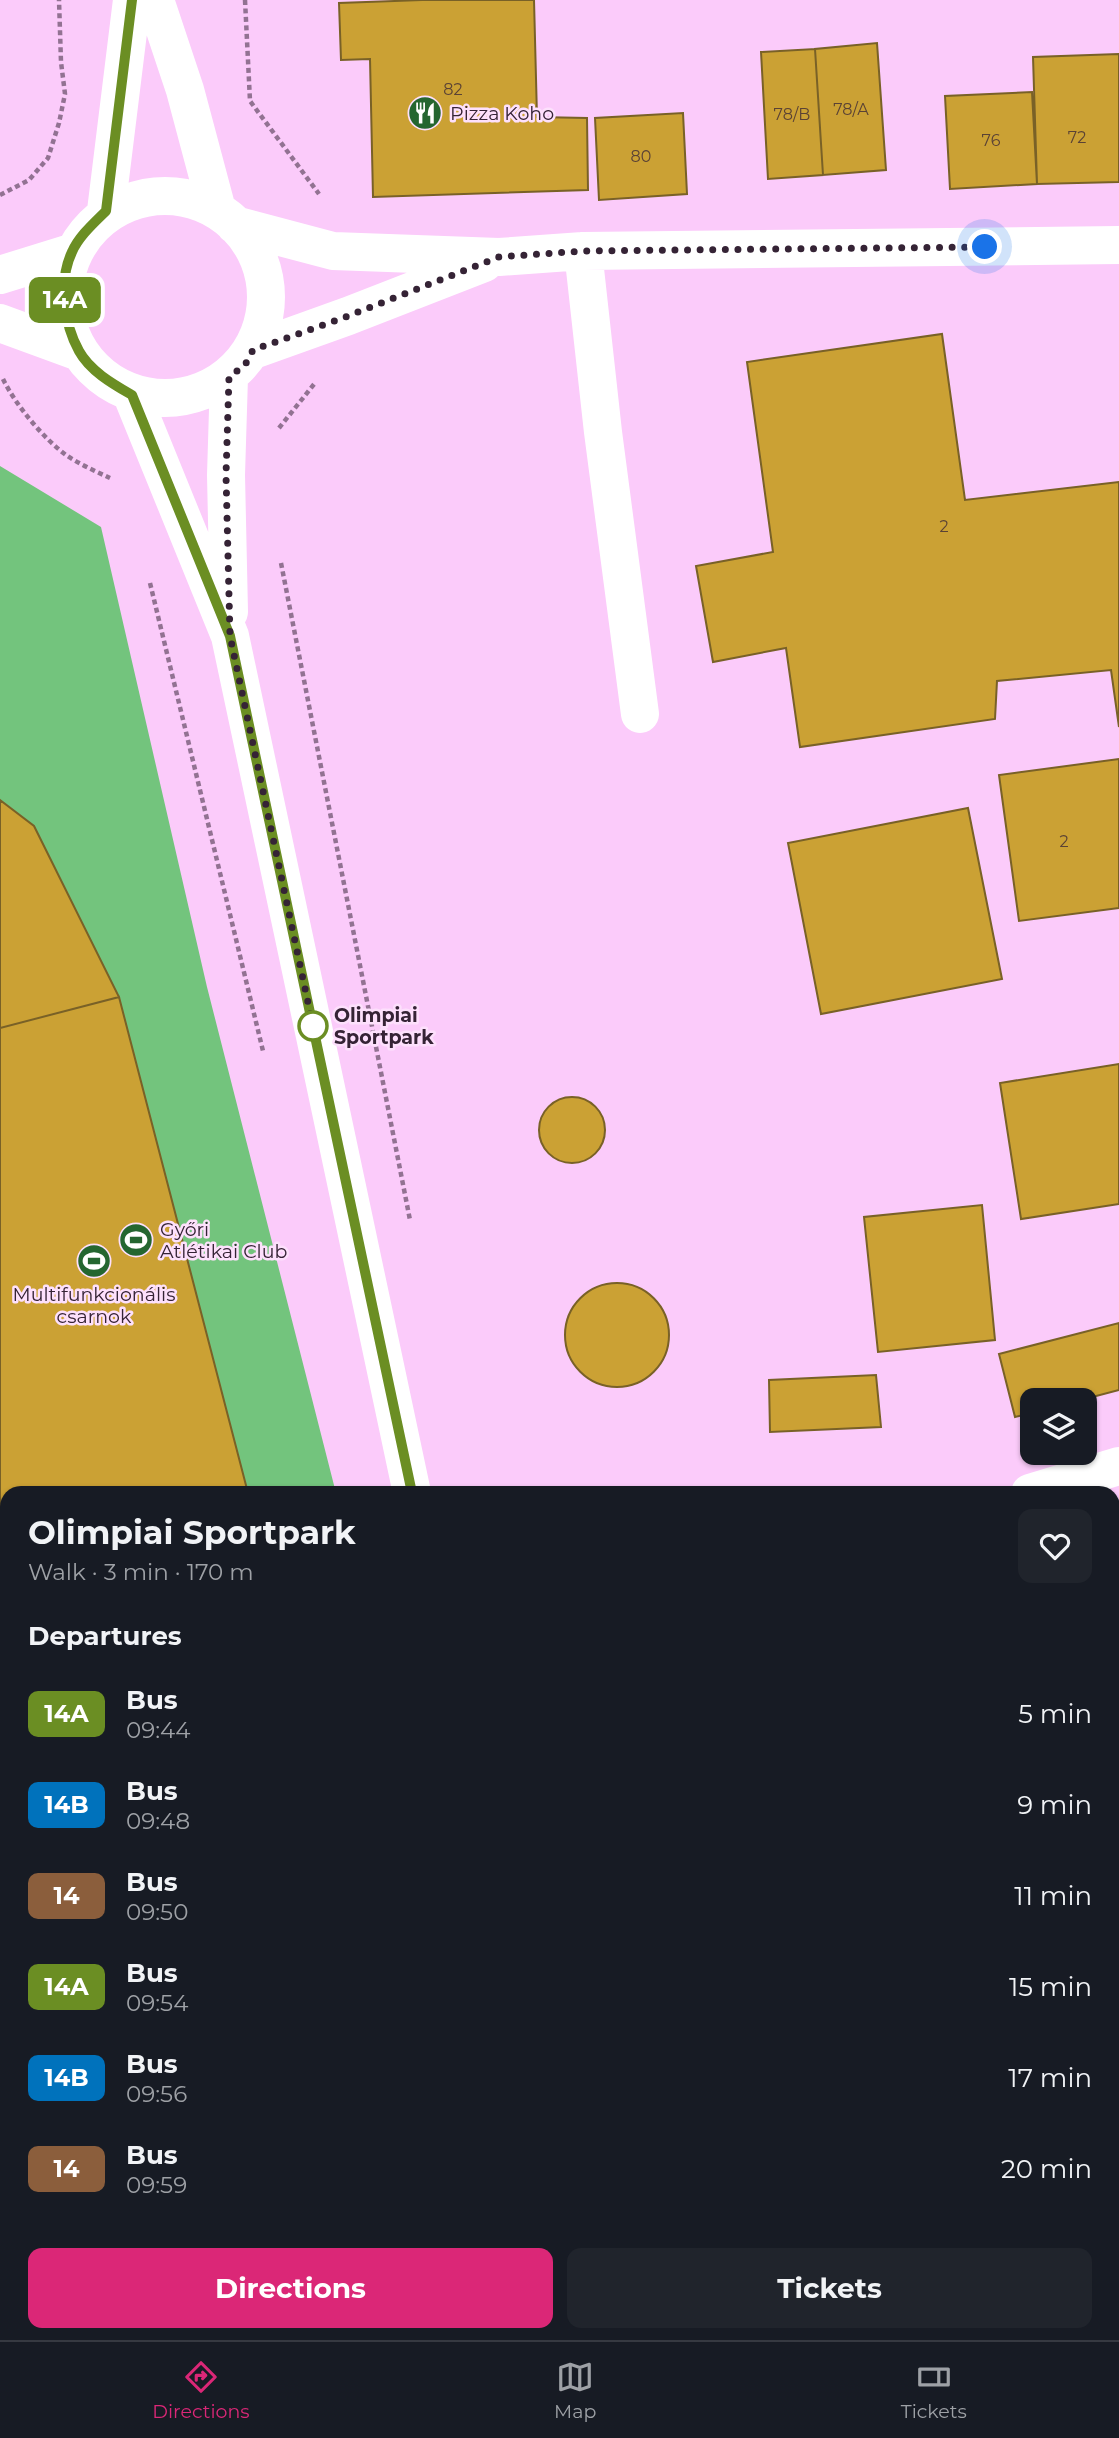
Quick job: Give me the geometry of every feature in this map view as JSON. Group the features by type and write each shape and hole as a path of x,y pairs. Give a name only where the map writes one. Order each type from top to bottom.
{"street":[{"path":"106,211 132,0"},
{"path":"155,0 226,217 254,255 265,281 266,316 241,364 226,475 230,636"},
{"path":"499,257 348,316 241,364 198,394 161,398 132,395 103,377 79,352 65,314 65,285 71,253 90,226 106,211 137,198 172,196 226,217 333,251 499,257 583,251 1119,245"},
{"path":"583,251 640,714"},
{"path":"0,275 71,253"},
{"path":"0,323 79,352"},
{"path":"132,395 230,636 411,1486"},
{"path":"1053,1486 1119,1466"}],"path":[{"path":"0,195 29,180 48,158 59,123 65,94 61,62 60,0"},
{"path":"244,0 250,101"},
{"path":"282,563 412,1233"},
{"path":"150,581 263,1051"}],"green space":[{"name":"Győri Atlétikai Club","path":"0,466 101,527 207,987 334,1486 0,1486"}],"building":[{"path":"534,0 537,117 587,118 588,190 373,197 370,59 341,60 339,3"},
{"path":"877,43 886,170 823,175 815,49"},
{"path":"815,49 823,175 768,179 761,52"},
{"path":"1119,54 1119,182 1037,184 1033,57"},
{"path":"1032,92 1037,184 950,189 945,96"},
{"path":"683,113 687,194 599,200 595,118"},
{"path":"942,334 965,500 1119,482 1119,727 1111,670 997,681 995,719 800,747 786,648 713,662 696,566 773,552 747,362"},
{"path":"1119,759 1119,908 1019,921 999,775"},
{"path":"0,800 34,826 119,997 0,1028"},
{"path":"968,808 1002,979 821,1014 788,843"},
{"name":"Multifunkcionális csarnok","path":"119,997 246,1486 0,1486 0,1028"},
{"path":"1119,1064 1119,1204 1021,1219 1000,1083"},
{"path":"572,1097 585,1099 600,1112 605,1130 603,1143 590,1158 572,1163 559,1161 544,1148 539,1130 541,1117 554,1102"},
{"path":"982,1205 995,1340 878,1352 864,1217"},
{"path":"617,1283 637,1287 660,1306 665,1315 669,1335 665,1355 646,1378 637,1383 617,1387 597,1383 574,1364 569,1355 565,1335 569,1315 588,1292 597,1287"},
{"path":"1119,1323 1119,1390 1097,1396 1097,1388 1020,1388 1020,1416 1015,1417 999,1354"},
{"path":"876,1375 881,1427 770,1432 769,1380"}],"bus line":[{"name":"14A","path":"132,0 106,211 90,226 71,253 65,285 65,314 79,352 103,377 132,395 230,636 411,1486"}],"place":[{"name":"Pizza Koho","path":"425,113"},
{"name":"Olimpiai Sportpark","path":"313,1026"},
{"name":"Győri Atlétikai Club","path":"136,1240"},
{"name":"Multifunkcionális csarnok","path":"94,1261"}],"route":[{"path":"313,1026 230,636 226,475 229,377 245,365 253,350 499,257 583,251 985,247"}]}
